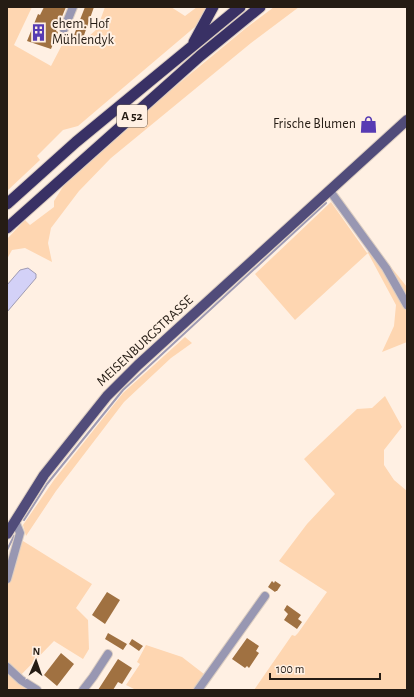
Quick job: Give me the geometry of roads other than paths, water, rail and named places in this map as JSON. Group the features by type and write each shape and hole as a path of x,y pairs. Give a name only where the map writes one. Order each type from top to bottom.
{"highway":[{"path":"192,46 213,7"},
{"name":"A 52","path":"7,204 76,142 240,7"},
{"name":"A 52","path":"7,228 200,56 260,7"}],"main road":[{"name":"MEISENBURGSTRASSE","path":"7,534 44,475 107,396 138,365 407,120"}],"lane":[{"path":"64,29 73,7"},
{"path":"330,191 386,268 407,305"},
{"path":"7,579 20,533 15,521"},
{"path":"198,690 265,596"},
{"path":"83,690 108,654"},
{"path":"7,667 21,680 37,690"}],"water":[{"path":"28,268 36,274 36,278 7,312 7,285 20,270"}],"waterway":[{"path":"24,520 47,484 123,390 326,203"},
{"path":"7,550 14,536"}],"place":[{"name":"ehem. Hof Mühlendyk","path":"39,32"},
{"name":"Frische Blumen","path":"369,124"}]}
